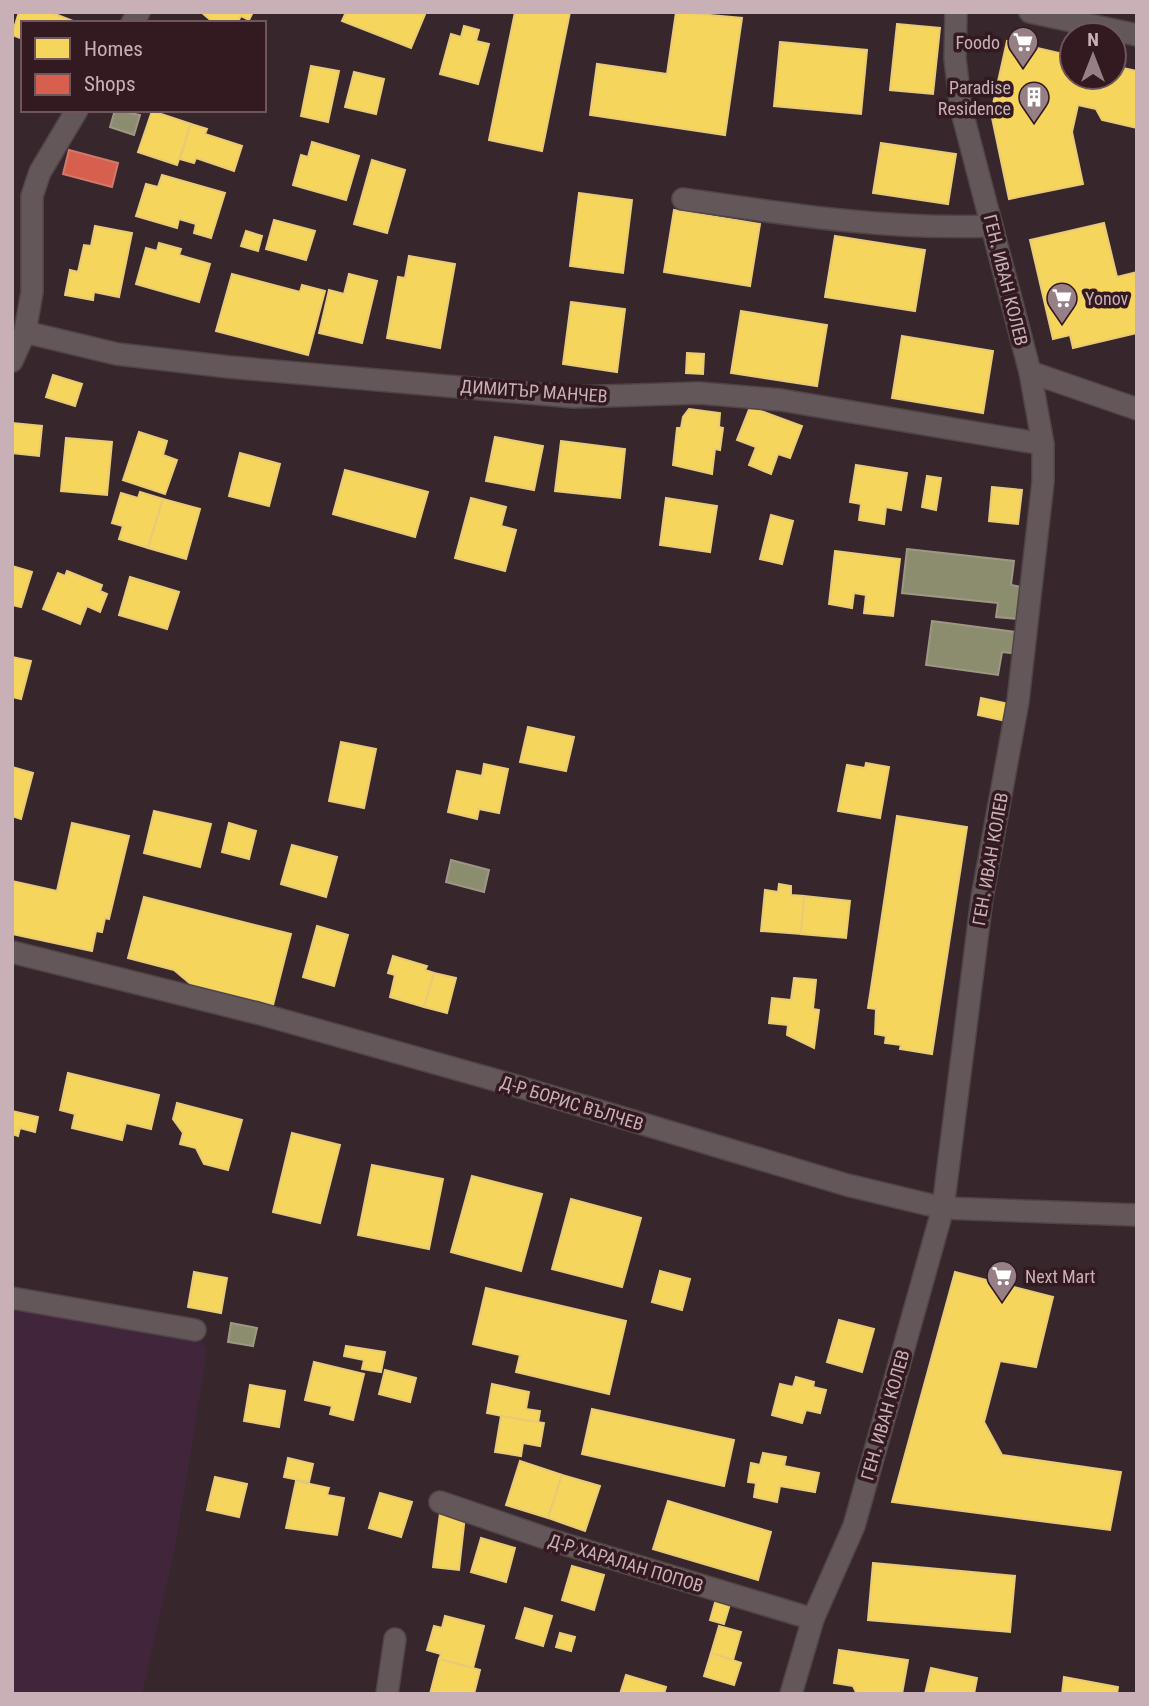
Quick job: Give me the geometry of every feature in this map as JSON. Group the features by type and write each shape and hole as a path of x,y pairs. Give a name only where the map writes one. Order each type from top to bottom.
{"street":[{"name":"ГЕН. ИВАН КОЛЕВ","path":"791,1694 813,1619 854,1526 943,1208 982,898 1018,701 1043,482 1043,444 1030,372 961,108 954,59 956,12"},
{"path":"1030,12 1137,35"},
{"path":"12,362 25,332 32,292 22,195 40,172 76,112"},
{"path":"683,199 822,220 951,228 992,226"},
{"name":"ДИМИТЪР МАНЧЕВ","path":"25,332 117,354 229,367 574,397 699,393 781,400 1043,444"},
{"path":"1030,372 1137,409"},
{"name":"Д-Р БОРИС ВЪЛЧЕВ","path":"12,952 257,1013 513,1085 797,1171 943,1208 1137,1215"},
{"path":"12,1298 195,1330"},
{"name":"Д-Р ХАРАЛАН ПОПОВ","path":"440,1502 551,1540 813,1619"},
{"path":"387,1694 395,1639"}],"shaded area":[{"path":"12,1298 195,1330 207,1351 175,1547 142,1694 12,1694"}],"building: Homes":[{"path":"19,12 50,12 73,21 21,21 21,38 12,35"},
{"path":"201,12 253,12 249,20 241,16 238,21 212,21"},
{"path":"346,12 426,12 411,48 342,21"},
{"path":"515,12 570,12 542,151 489,140"},
{"path":"676,12 742,18 725,135 590,115 597,64 667,74"},
{"path":"897,24 940,28 933,94 890,90"},
{"path":"464,26 479,30 476,41 489,44 478,84 440,74 451,34 461,37"},
{"name":"Paradise Residence","path":"1007,41 1058,53 1058,91 1128,91 1128,69 1137,71 1137,128 1102,120 1096,109 1078,105 1072,132 1083,184 1009,199 991,113"},
{"path":"780,42 867,50 861,114 774,106"},
{"path":"311,66 339,71 328,122 301,116"},
{"path":"354,72 384,79 376,114 345,107"},
{"path":"152,112 191,124 177,165 138,152"},
{"path":"191,124 207,129 205,134 242,146 234,171 196,158 194,163 180,159"},
{"path":"312,142 359,156 346,200 293,185 301,155 308,157"},
{"path":"881,143 956,154 948,204 873,193"},
{"path":"372,160 405,170 387,233 354,224"},
{"path":"162,175 225,193 211,238 194,233 196,224 179,219 177,228 136,216 146,184 158,187"},
{"path":"579,193 632,200 623,273 570,266"},
{"path":"674,210 760,224 750,286 664,272"},
{"path":"274,220 315,231 306,260 266,249"},
{"path":"1104,223 1117,277 1137,272 1137,333 1073,348 1070,335 1053,339 1030,240"},
{"path":"95,226 132,233 119,297 94,292 93,300 65,295 70,270 78,272 84,245 91,246"},
{"path":"246,231 262,236 258,251 241,246"},
{"path":"835,236 925,250 915,311 825,297"},
{"path":"159,243 181,249 179,255 210,264 199,302 136,284 146,248 157,251"},
{"path":"409,256 455,264 440,348 387,338 398,277 405,278"},
{"path":"232,274 300,292 302,285 325,291 308,355 216,331"},
{"path":"349,274 377,281 362,343 319,333 329,290 344,294"},
{"path":"571,302 625,309 617,372 563,364"},
{"path":"741,311 827,325 817,386 731,373"},
{"path":"902,336 993,351 983,413 892,398"},
{"path":"687,353 704,354 703,374 686,373"},
{"path":"53,375 82,384 75,406 46,397"},
{"path":"750,407 802,426 790,458 778,454 771,474 749,465 756,447 737,440"},
{"path":"689,409 720,413 719,427 723,428 720,450 715,449 712,474 673,465 677,428 681,428 683,417"},
{"path":"12,423 42,426 39,456 12,453"},
{"path":"139,432 167,441 163,455 177,460 165,494 123,480"},
{"path":"495,437 543,446 534,490 486,481"},
{"path":"66,438 112,442 107,495 61,491"},
{"path":"561,441 625,449 620,498 555,491"},
{"path":"240,453 280,464 269,506 229,496"},
{"path":"856,465 907,473 901,510 886,507 884,524 859,520 861,504 850,502"},
{"path":"345,470 428,492 415,537 333,514"},
{"path":"927,476 941,478 936,510 922,507"},
{"path":"992,487 1022,490 1018,524 989,521"},
{"path":"140,492 163,499 148,548 119,539 123,526 112,523 121,493 138,498"},
{"path":"471,498 506,507 501,526 516,530 505,571 455,558"},
{"path":"666,498 717,506 710,552 660,545"},
{"path":"163,499 200,509 186,559 148,548"},
{"path":"771,515 793,521 782,564 760,559"},
{"path":"835,551 900,559 893,616 864,613 866,595 854,593 852,608 829,604"},
{"path":"12,566 32,572 21,607 12,605"},
{"path":"67,571 102,585 100,591 107,594 100,612 87,606 80,624 43,609 58,573 65,576"},
{"path":"130,577 179,592 167,629 119,615"},
{"path":"12,657 31,661 21,699 12,697"},
{"path":"981,698 1009,704 1006,721 978,715"},
{"path":"528,727 574,737 566,771 520,762"},
{"path":"341,742 376,749 364,808 329,801"},
{"path":"866,763 889,767 880,818 838,811 847,765 865,768"},
{"path":"484,764 508,769 499,813 479,809 477,819 448,812 457,771 482,776"},
{"path":"12,767 33,773 21,819 12,816"},
{"path":"154,811 211,824 200,867 144,853"},
{"path":"897,816 967,827 932,1054 900,1049 901,1045 885,1043 886,1036 875,1034 876,1009 868,1008"},
{"path":"72,823 129,836 109,919 105,918 102,932 96,931 92,951 12,934 12,881 57,891"},
{"path":"229,823 256,831 249,859 222,852"},
{"path":"292,845 337,857 326,897 281,884"},
{"path":"779,884 791,886 791,895 804,896 801,934 761,931 765,890 778,892"},
{"path":"804,896 850,901 846,938 801,934"},
{"path":"144,897 291,934 273,1005 192,985 174,970 128,958"},
{"path":"317,926 348,935 334,986 303,977"},
{"path":"393,956 427,966 425,970 434,973 424,1007 390,997 395,975 388,973"},
{"path":"434,973 456,978 447,1013 424,1007"},
{"path":"794,978 816,980 813,1009 819,1010 814,1048 787,1035 788,1025 769,1023 772,998 791,1000"},
{"path":"68,1073 159,1095 151,1129 126,1123 122,1140 72,1128 75,1114 60,1110"},
{"path":"177,1103 242,1120 228,1170 204,1164 196,1148 180,1144 183,1133 173,1119"},
{"path":"12,1111 38,1117 35,1132 20,1128 18,1136 12,1134"},
{"path":"292,1133 340,1145 320,1223 273,1212"},
{"path":"372,1165 443,1179 429,1249 358,1235"},
{"path":"472,1176 542,1194 521,1271 451,1252"},
{"path":"571,1199 641,1218 622,1287 552,1269"},
{"path":"660,1271 690,1279 682,1310 652,1302"},
{"path":"194,1272 227,1278 221,1313 188,1307"},
{"path":"955,1272 1053,1297 1036,1367 1000,1361 984,1422 1002,1455 1121,1472 1110,1530 892,1502"},
{"path":"486,1288 626,1321 609,1394 516,1372 520,1355 473,1344"},
{"path":"839,1320 874,1329 862,1372 827,1362"},
{"path":"346,1346 385,1352 381,1372 362,1369 364,1360 344,1356"},
{"path":"314,1362 364,1374 353,1420 330,1414 332,1406 305,1400"},
{"path":"385,1370 416,1378 410,1402 379,1394"},
{"path":"796,1377 814,1382 813,1387 826,1390 820,1413 806,1410 802,1423 772,1415 780,1384 793,1387"},
{"path":"492,1384 529,1392 526,1409 540,1411 538,1423 487,1413"},
{"path":"250,1385 285,1391 279,1427 244,1421"},
{"path":"592,1409 734,1440 724,1486 582,1454"},
{"path":"501,1416 544,1423 540,1446 523,1443 521,1456 495,1452"},
{"path":"763,1453 786,1457 784,1466 819,1473 815,1492 780,1486 777,1502 754,1497 756,1483 748,1482 751,1463 760,1465"},
{"path":"288,1458 313,1464 309,1482 284,1477"},
{"path":"520,1461 562,1475 548,1518 506,1505"},
{"path":"562,1475 600,1486 585,1531 548,1518"},
{"path":"215,1477 247,1484 239,1517 207,1510"},
{"path":"296,1481 329,1488 327,1495 344,1498 337,1535 286,1528"},
{"path":"380,1493 412,1502 401,1537 369,1528"},
{"path":"668,1501 771,1532 758,1580 653,1549"},
{"path":"440,1513 465,1516 459,1570 433,1567"},
{"path":"481,1538 515,1548 506,1582 471,1572"},
{"path":"873,1563 1015,1576 1010,1632 868,1620"},
{"path":"572,1566 604,1575 594,1610 562,1600"},
{"path":"716,1599 730,1604 724,1624 710,1620"},
{"path":"525,1608 552,1616 543,1646 516,1638"},
{"path":"445,1616 484,1626 473,1668 439,1659 441,1654 427,1650 434,1626 442,1628"},
{"path":"719,1626 741,1632 733,1660 711,1653"},
{"path":"560,1633 575,1637 571,1651 556,1647"},
{"path":"839,1650 908,1660 902,1694 857,1694 853,1686 834,1683"},
{"path":"711,1653 741,1663 734,1685 704,1676"},
{"path":"439,1659 480,1670 474,1694 430,1694"},
{"path":"931,1668 977,1678 974,1694 925,1694"},
{"path":"626,1675 666,1687 664,1694 620,1694"},
{"path":"1064,1677 1118,1687 1117,1694 1062,1694"}],"building: Shops":[{"path":"69,150 118,163 112,187 63,174"}],"building: Industry":[{"path":"114,112 140,115 134,135 110,127"},
{"path":"907,549 1014,561 1011,585 1022,587 1019,619 996,617 998,603 902,593"},
{"path":"932,621 1023,633 1020,654 1002,652 998,675 926,665"},
{"path":"451,860 489,870 484,892 446,882"},
{"path":"231,1323 257,1328 253,1346 228,1342"}],"place":[{"name":"Foodo","path":"1023,69"},
{"name":"Paradise Residence","path":"1034,124"},
{"name":"Yonov","path":"1062,325"},
{"name":"Next Mart","path":"1002,1303"}]}
